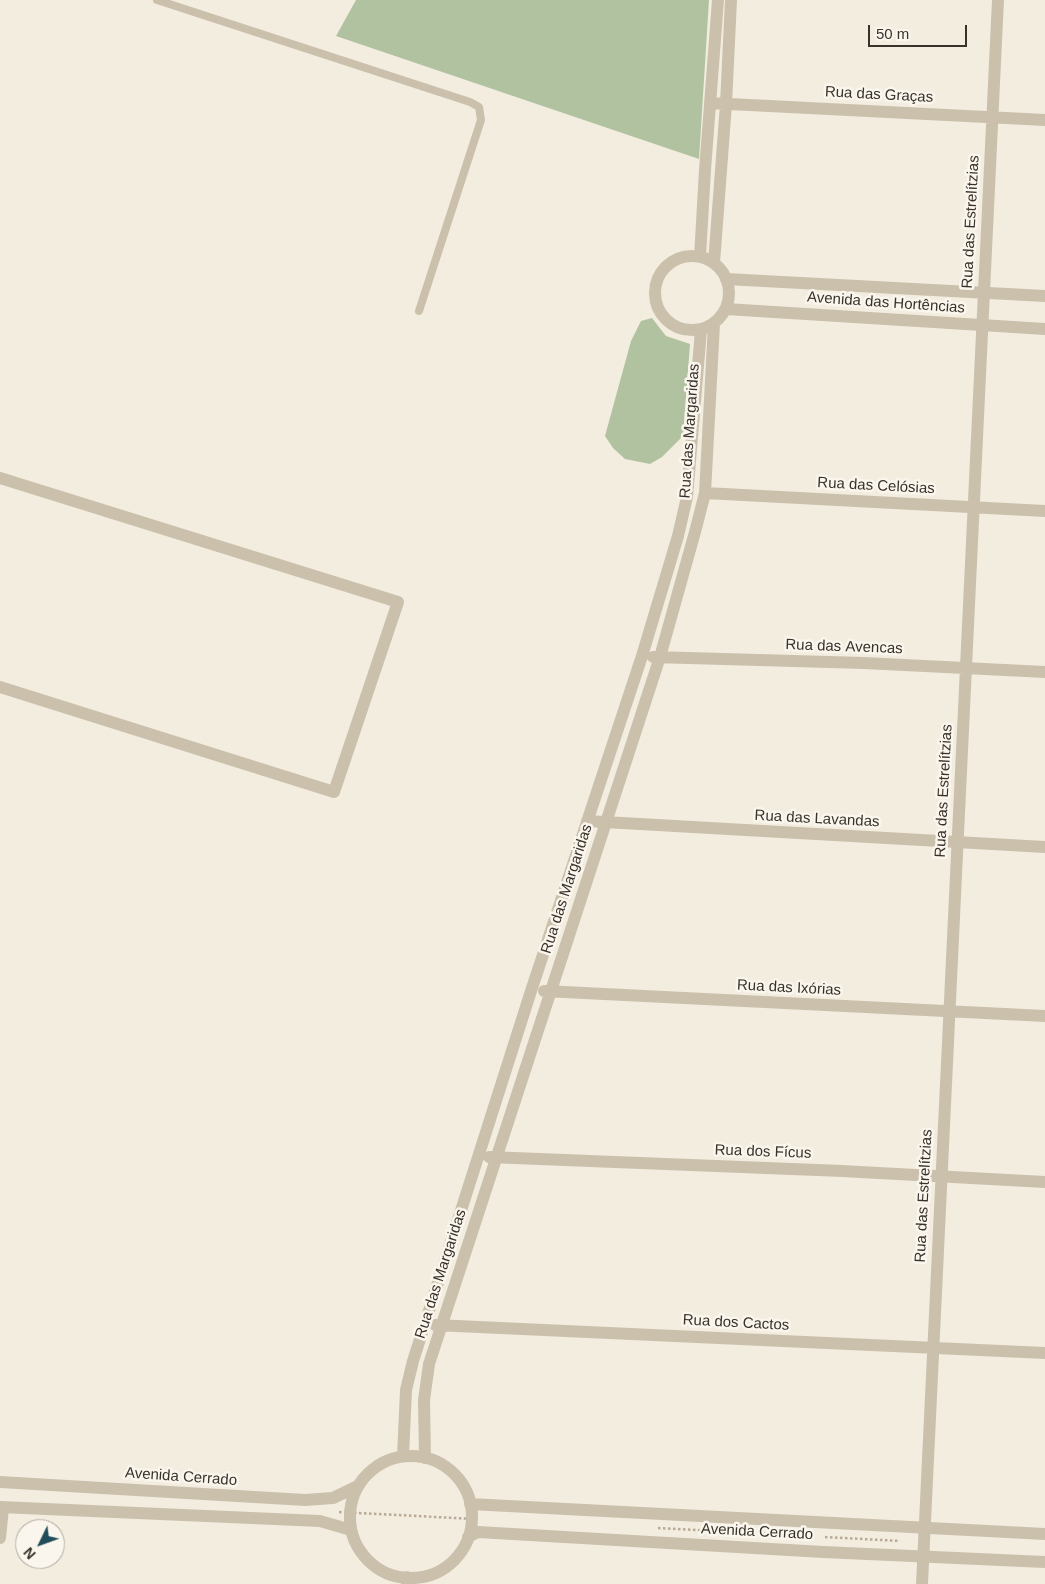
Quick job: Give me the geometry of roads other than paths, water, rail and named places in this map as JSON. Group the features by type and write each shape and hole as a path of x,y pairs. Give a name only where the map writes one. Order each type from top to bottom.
{"street":[{"path":"700,257 718,0"},
{"path":"714,263 726,104 731,0"},
{"name":"Rua das Estrelítzias","path":"922,1584 998,0"},
{"name":"Rua das Graças","path":"710,103 1045,120"},
{"path":"689,256 700,257 714,263 726,279 729,294 726,309 721,318 714,324 701,330 679,329 669,323 661,315 656,305 654,294 660,272 678,258 689,256"},
{"name":"Avenida das Hortências","path":"726,279 1045,296"},
{"name":"Avenida das Hortências","path":"726,309 1045,329"},
{"name":"Rua das Margaridas","path":"425,1458 424,1400 429,1364 660,657 704,493 714,324"},
{"name":"Rua das Margaridas","path":"403,1456 406,1390 425,1324 531,991 642,656 678,536 687,497 701,330"},
{"path":"0,478 398,602 334,792 0,687"},
{"name":"Rua das Celósias","path":"704,493 1045,510"},
{"name":"Rua das Avencas","path":"642,656 864,663 1045,672"},
{"name":"Rua das Lavandas","path":"587,821 1045,847"},
{"name":"Rua das Ixórias","path":"531,991 1045,1016"},
{"name":"Rua dos Fícus","path":"479,1157 1045,1182"},
{"name":"Rua dos Cactos","path":"425,1324 1045,1353"},
{"path":"403,1456 425,1458 436,1462 454,1475 464,1488 470,1504 471,1526 468,1537 457,1557 440,1570 407,1581 375,1566 360,1550 351,1530 350,1507 358,1486 372,1469 403,1456"},
{"name":"Avenida Cerrado","path":"0,1482 305,1500 333,1498 358,1486"},
{"name":"Avenida Cerrado","path":"470,1504 1045,1534"},
{"path":"0,1538 2,1508 320,1521 351,1530"},
{"name":"Avenida Cerrado","path":"468,1537 478,1532 1045,1562"}],"lane":[{"path":"157,0 470,102 479,107 481,120 419,311"}]}
